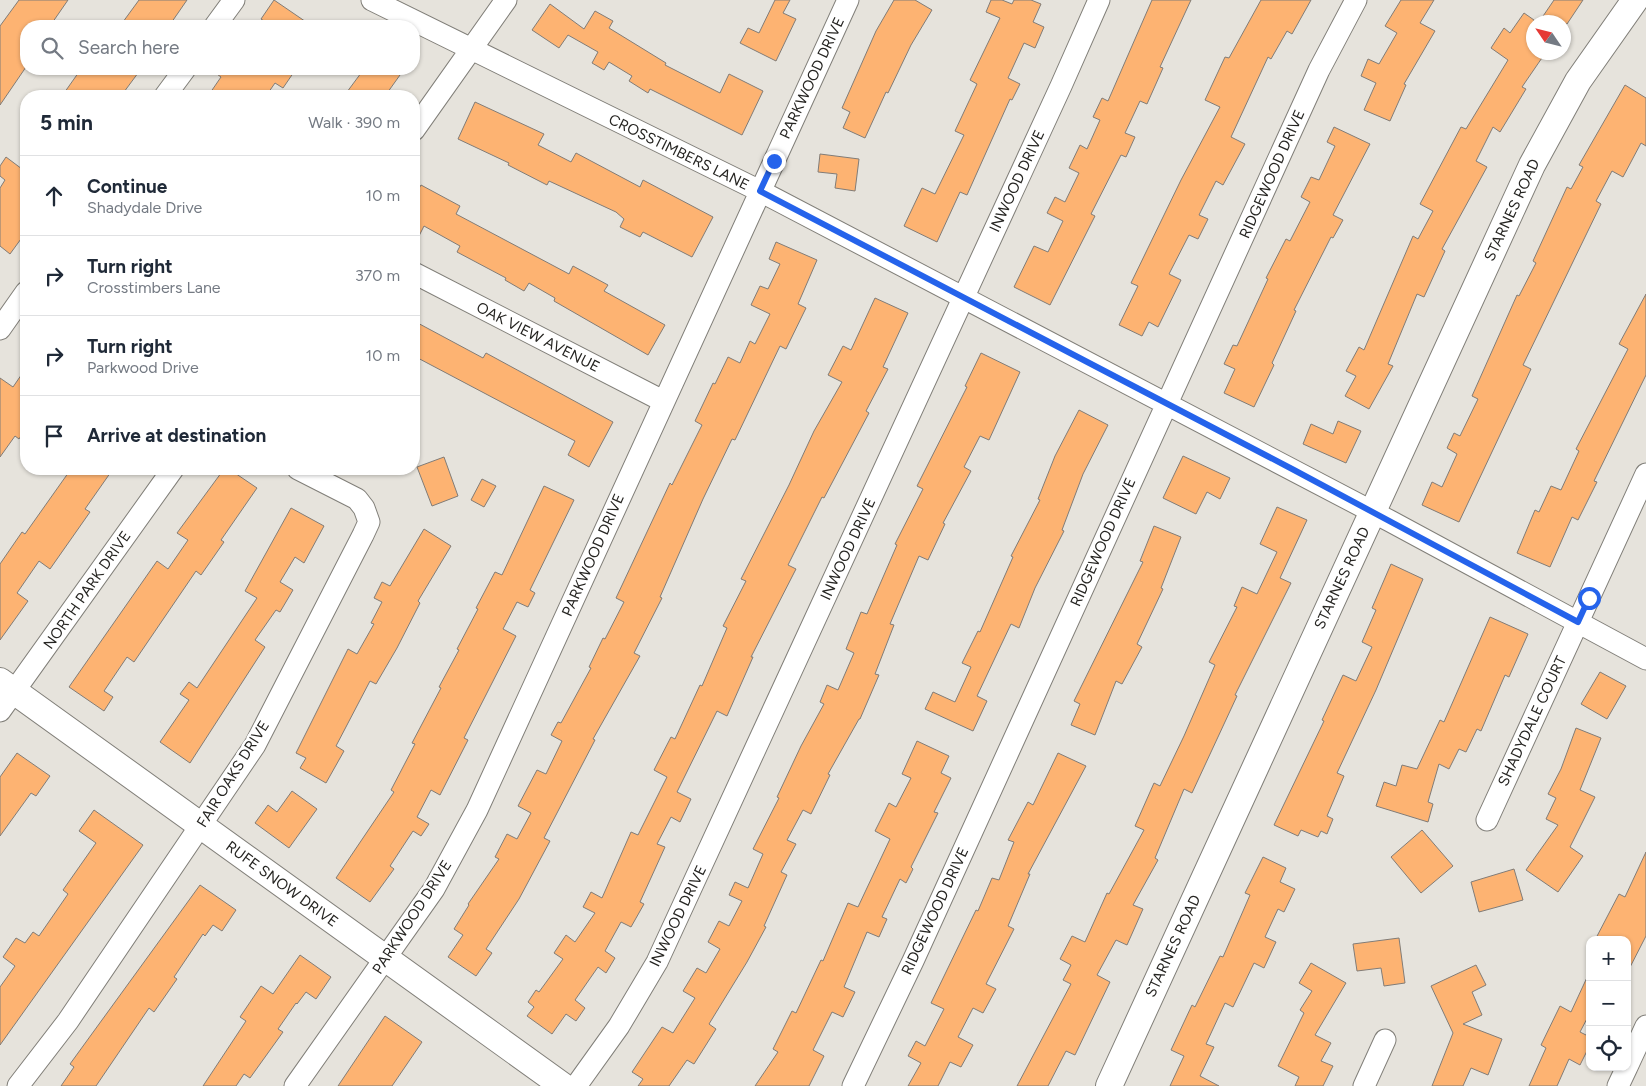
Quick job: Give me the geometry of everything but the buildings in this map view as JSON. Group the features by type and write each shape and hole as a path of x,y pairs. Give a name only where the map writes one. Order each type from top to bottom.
{"main road":[{"name":"STARNES ROAD","path":"1109,1086 1532,165 1578,81 1635,0"},
{"name":"RUFE SNOW DRIVE","path":"5,695 201,826 564,1086"}],"street":[{"path":"219,20 234,0"},
{"name":"CROSSTIMBERS LANE","path":"372,0 412,20"},
{"path":"420,122 506,0"},
{"name":"PARKWOOD DRIVE","path":"295,1086 434,889 477,810 662,401 848,0"},
{"name":"INWOOD DRIVE","path":"576,1086 619,1026 657,962 1099,0"},
{"name":"RIDGEWOOD DRIVE","path":"853,1086 913,961 1319,70 1356,0"},
{"name":"CROSSTIMBERS LANE","path":"420,24 760,191 1373,512 1646,659"},
{"path":"169,90 181,75"},
{"name":"OAK VIEW AVENUE","path":"420,276 662,401"},
{"path":"0,328 20,300"},
{"name":"SHADYDALE COURT","path":"1487,820 1646,474"},
{"name":"NORTH PARK DRIVE","path":"5,695 169,475"},
{"name":"FAIR OAKS DRIVE","path":"18,1086 68,1021 255,745 369,522 364,508 357,499 310,475"},
{"path":"1631,1058 1646,1026"},
{"path":"1364,1086 1385,1040"},
{"path":"1618,1086 1625,1071"}],"route":[{"path":"774,161 760,191 1294,470 1578,622 1589,598"}]}
